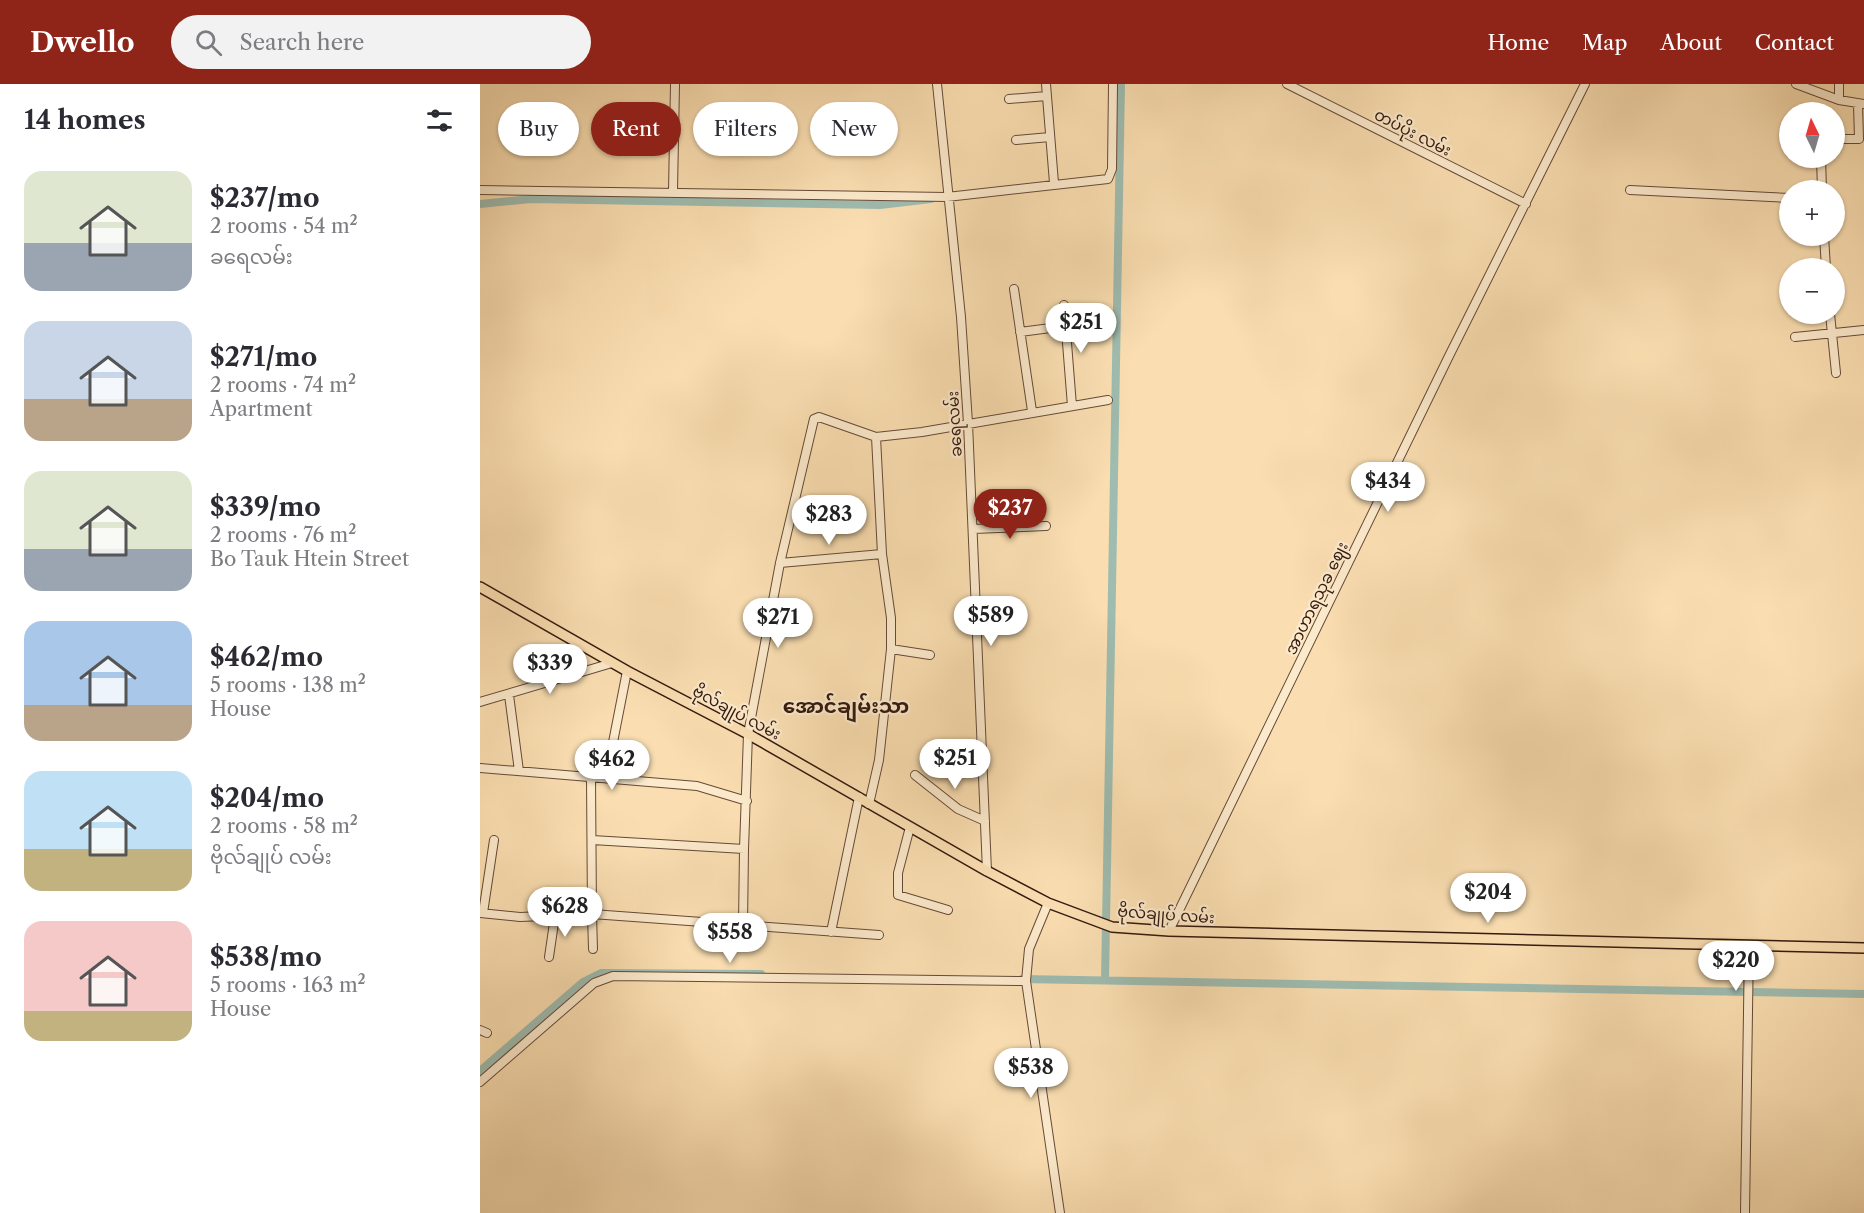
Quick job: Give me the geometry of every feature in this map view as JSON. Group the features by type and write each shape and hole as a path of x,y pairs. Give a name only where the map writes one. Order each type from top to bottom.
{"main road":[{"name":"ဗိုလ်ချုပ် လမ်း","path":"480,587 612,663 748,734 987,871 1048,903 1112,927 1169,932 1864,948"}],"street":[{"path":"673,191 675,84"},
{"name":"ခရေလမ်း","path":"937,84 961,317 968,423 987,871"},
{"path":"1046,84 1054,183"},
{"path":"480,190 673,191 947,197 1054,183 1104,180 1111,177 1113,84"},
{"name":"တပ်ပိုး လမ်း","path":"1287,84 1526,204"},
{"name":"အာဟာရသုခ ဈေး","path":"1169,932 1449,356 1585,84"},
{"path":"1796,84 1839,100 1861,104 1859,139 1845,139"},
{"path":"1839,84 1839,100"},
{"path":"1009,99 1047,96"},
{"path":"1016,140 1050,137"},
{"path":"1630,190 1779,197"},
{"path":"1014,289 1032,411"},
{"path":"1064,305 1072,406"},
{"path":"1831,324 1836,374"},
{"path":"1020,332 1066,326"},
{"path":"1795,337 1864,330"},
{"path":"743,925 748,734 780,563 810,425 814,419 819,417 876,437 1108,400"},
{"path":"869,804 879,760 891,649 891,618 882,554 876,437"},
{"path":"973,529 1046,526"},
{"path":"780,563 882,554"},
{"path":"891,649 930,655"},
{"path":"480,702 612,663"},
{"path":"606,778 627,671"},
{"path":"508,695 519,771"},
{"path":"480,768 697,786 747,801"},
{"path":"915,775 958,809 985,821"},
{"path":"591,778 593,949"},
{"path":"831,932 858,798"},
{"path":"910,827 898,873 898,895 948,910"},
{"path":"494,840 481,913 520,916 592,914 879,935"},
{"path":"592,840 744,849"},
{"path":"1048,903 1029,949 1025,979 1060,1213"},
{"path":"549,957 555,916"},
{"path":"1745,1213 1749,945"},
{"path":"480,1082 594,983 613,976 1025,979"}],"waterway":[{"path":"1105,980 1121,84"},
{"path":"480,204 531,199 880,205 931,199"},
{"path":"480,1071 583,982 601,973 761,974"},
{"path":"1022,979 1864,994"}],"district":[{"name":"အောင်ချမ်းသာ","path":"846,706"}]}
